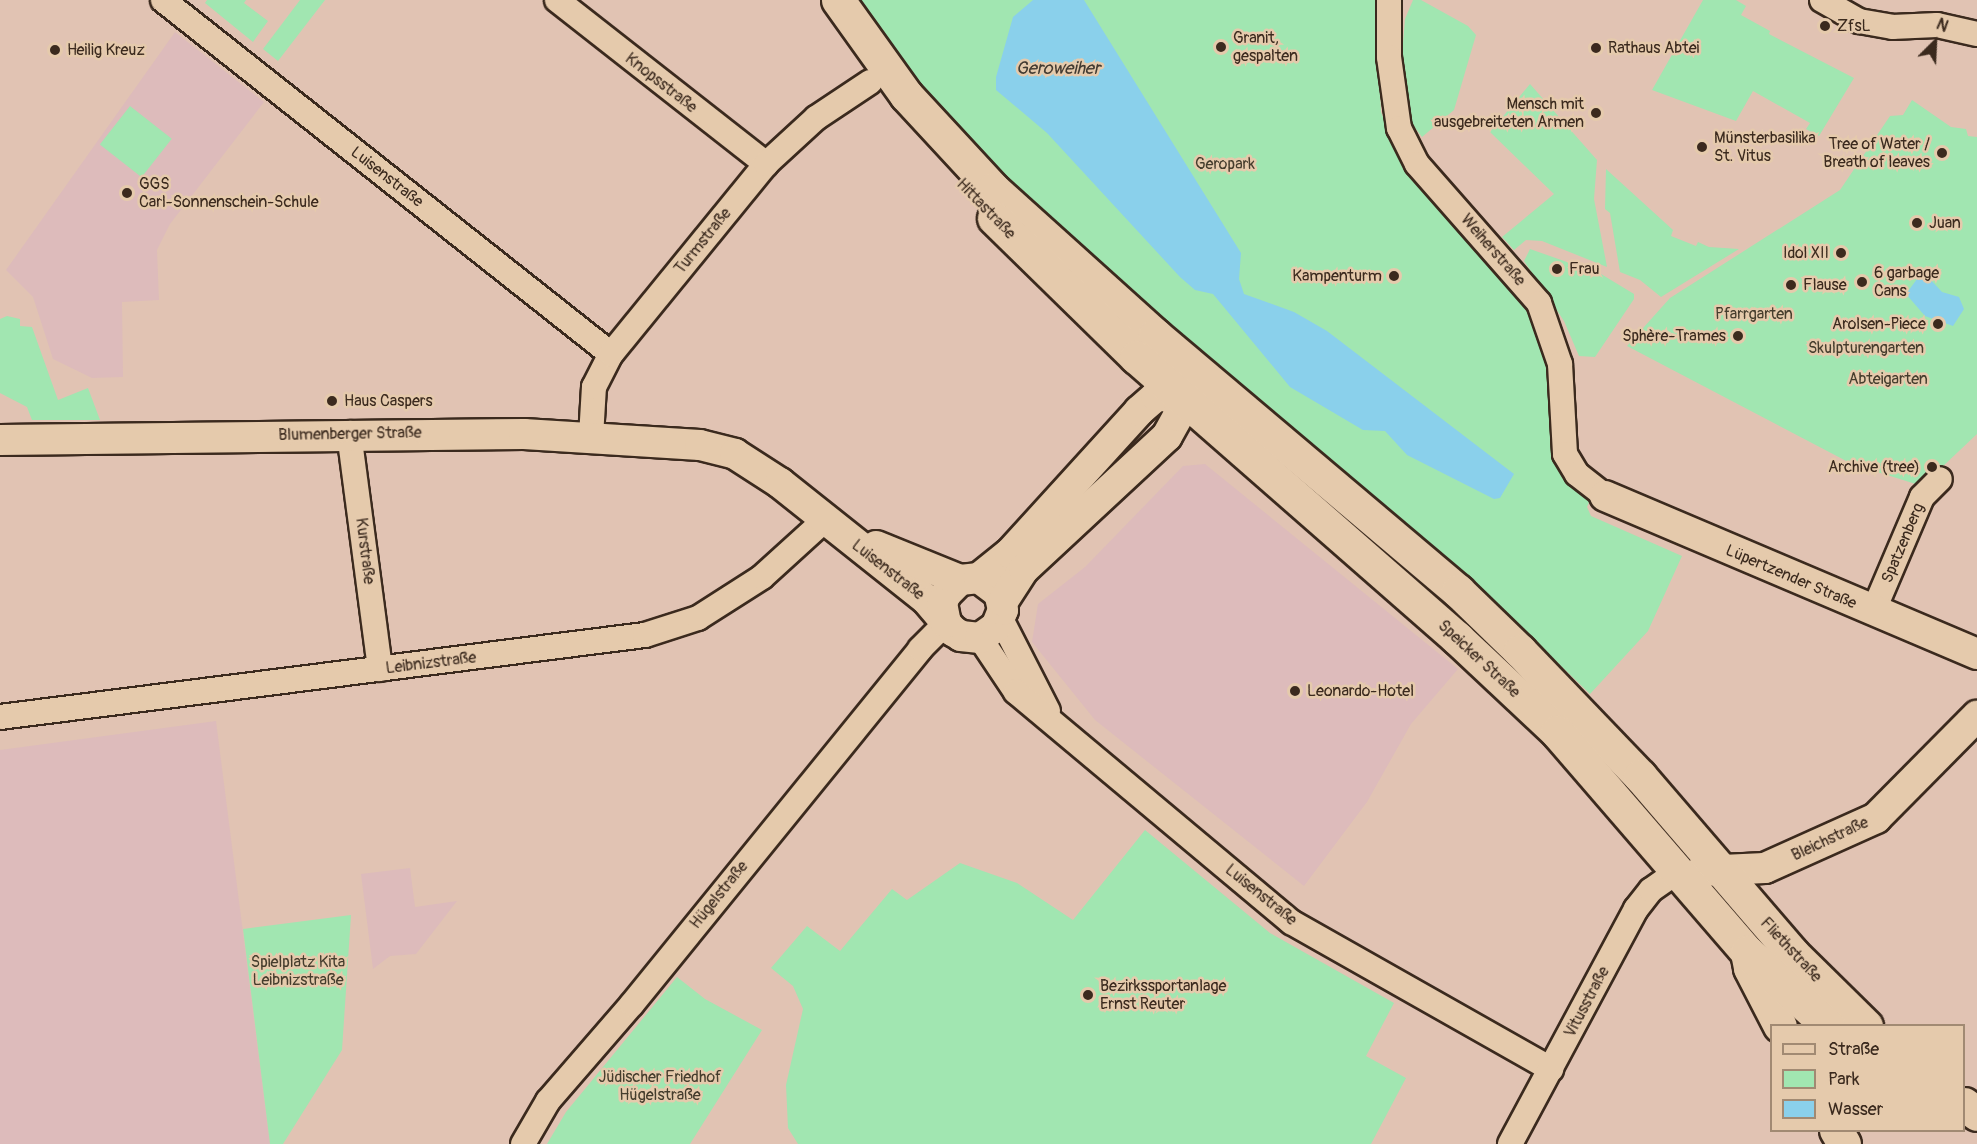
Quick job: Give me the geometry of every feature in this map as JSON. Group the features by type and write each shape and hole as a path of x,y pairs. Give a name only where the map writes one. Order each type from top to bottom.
{"main road":[{"name":"Hittastraße","path":"814,0 870,82 1009,233 1191,386"},
{"name":"Hittastraße","path":"838,0 906,95 963,158 1191,386"},
{"name":"Speicker Straße","path":"1191,386 1458,591 1576,705 1722,870"},
{"name":"Speicker Straße","path":"1191,386 1557,732 1747,952"},
{"name":"Fliethstraße","path":"1722,870 1792,953 1864,1024"},
{"name":"Fliethstraße","path":"1747,952 1826,1024"},
{"path":"1747,952 1750,968 1779,1024"},
{"path":"1965,1105 1977,1114"}],"street":[{"name":"Knopsstraße","path":"557,0 766,164"},
{"name":"Weiherstraße","path":"1389,0 1389,57 1399,128 1417,164 1539,303 1560,364 1565,454 1577,474 1605,496"},
{"path":"1822,0 1859,21 1892,27 1937,25 1977,34"},
{"name":"Luisenstraße","path":"174,4 611,354"},
{"name":"Turmstraße","path":"591,437 594,387 611,354 766,164 816,118 870,82"},
{"path":"1191,386 1167,436 1024,569 995,619 961,636 946,623 943,614 946,594 1010,553 1139,411 1156,396 1191,386"},
{"name":"Blumenberger Straße","path":"0,440 349,433 591,437 700,445"},
{"name":"Kurstraße","path":"349,433 380,669"},
{"name":"Luisenstraße","path":"700,445 735,454 826,519 927,600 946,623"},
{"name":"Spatzenberg","path":"1874,612 1922,497 1940,479"},
{"name":"Lüpertzender Straße","path":"1605,496 1977,654"},
{"name":"Luisenstraße","path":"826,519 885,551 970,579"},
{"name":"Leibnizstraße","path":"0,717 645,635 698,618 762,577 826,519"},
{"path":"970,579 994,586 995,619"},
{"name":"Luisenstraße","path":"995,619 1016,692 1291,922 1551,1069"},
{"name":"Hügelstraße","path":"523,1144 548,1101 632,1004 920,649 946,623"},
{"name":"Bleichstraße","path":"1677,872 1765,868 1876,818 1977,716"},
{"name":"Vitusstraße","path":"1510,1144 1636,909 1651,890 1677,872"}],"shaded area":[{"name":"GGS Carl-Sonnenschein-Schule","path":"175,32 264,102 170,224 157,250 159,300 122,302 123,377 92,378 53,359 33,297 6,270"},
{"path":"1205,464 1458,669 1411,724 1367,802 1304,886 1095,720 1032,642 1038,604 1085,567 1183,466"},
{"path":"216,721 270,1144 0,1144 0,750"},
{"path":"410,868 415,907 457,901 416,954 390,956 373,969 361,874"}],"green space":[{"path":"207,0 246,0 244,3 268,21 253,42 205,3"},
{"path":"300,0 325,0 278,61 263,49"},
{"name":"Geropark","path":"851,0 1375,0 1381,112 1390,135 1527,307 1548,359 1553,387 1551,452 1566,482 1590,500 1587,507 1591,516 1682,556 1648,631 1590,694 1505,612 1480,597 1122,291 940,117"},
{"path":"1413,0 1421,0 1468,26 1476,35 1454,110 1422,137 1412,124 1402,56 1405,19"},
{"path":"1703,0 1736,0 1746,6 1741,15 1770,31 1769,34 1854,78 1819,136 1806,129 1810,123 1753,91 1736,121 1652,90"},
{"path":"1530,84 1597,160 1594,199 1607,267 1542,241 1526,240 1514,250 1502,237 1554,194 1490,132"},
{"name":"Skulpturengarten","path":"1912,100 1951,127 1966,129 1968,136 1977,137 1977,434 1922,486 1852,464 1627,346 1670,298 1840,190 1890,116 1903,115"},
{"path":"130,106 172,139 142,177 100,145"},
{"path":"1606,169 1673,230 1671,236 1696,246 1698,242 1709,247 1739,249 1661,297 1640,280 1620,272 1610,213 1605,209"},
{"path":"1530,249 1601,274 1634,294 1634,299 1595,357 1579,356 1564,321 1524,261"},
{"path":"7,316 20,319 20,326 32,327 58,400 88,388 100,420 32,420 27,407 0,393 0,319"},
{"name":"Bezirkssportanlage Ernst Reuter","path":"1145,830 1270,933 1394,1003 1366,1056 1406,1078 1371,1144 798,1144 788,1128 786,1085 803,1009 793,986 771,968 807,926 840,951 892,889 907,900 960,863 1017,883 1073,920"},
{"name":"Spielplatz Kita Leibnizstraße","path":"351,915 342,1050 283,1144 270,1144 243,929"},
{"name":"Jüdischer Friedhof Hügelstraße","path":"677,977 705,999 762,1030 690,1144 547,1144 566,1112"}],"water":[{"name":"Geroweiher","path":"1033,0 1084,0 1241,253 1239,279 1244,294 1294,312 1327,331 1514,474 1500,498 1494,499 1407,455 1385,431 1363,430 1290,387 1213,294 1195,290 1180,277 1047,133 996,90 996,77 1013,17"},
{"path":"1929,278 1942,292 1959,297 1964,309 1953,326 1925,316 1906,294 1917,279"}],"place":[{"name":"ZfsL","path":"1825,26"},
{"name":"Granit, gespalten","path":"1221,47"},
{"name":"Rathaus Abtei","path":"1596,48"},
{"name":"Heilig Kreuz","path":"55,50"},
{"name":"Mensch mit ausgebreiteten Armen","path":"1596,113"},
{"name":"Münsterbasilika St. Vitus","path":"1702,147"},
{"name":"Tree of Water / Breath of leaves","path":"1942,153"},
{"name":"GGS Carl-Sonnenschein-Schule","path":"127,193"},
{"name":"Juan","path":"1917,223"},
{"name":"Idol XII","path":"1841,253"},
{"name":"Frau","path":"1557,269"},
{"name":"Kampenturm","path":"1394,276"},
{"name":"6 garbage Cans","path":"1862,282"},
{"name":"Flause","path":"1791,285"},
{"name":"Arolsen-Piece","path":"1938,324"},
{"name":"Sphère-Trames","path":"1738,336"},
{"name":"Haus Caspers","path":"332,401"},
{"name":"Archive (tree)","path":"1932,467"},
{"name":"Leonardo-Hotel","path":"1295,691"},
{"name":"Bezirkssportanlage Ernst Reuter","path":"1088,995"}],"park label":[{"name":"Pfarrgarten","path":"1754,314"},
{"name":"Abteigarten","path":"1888,379"}]}
